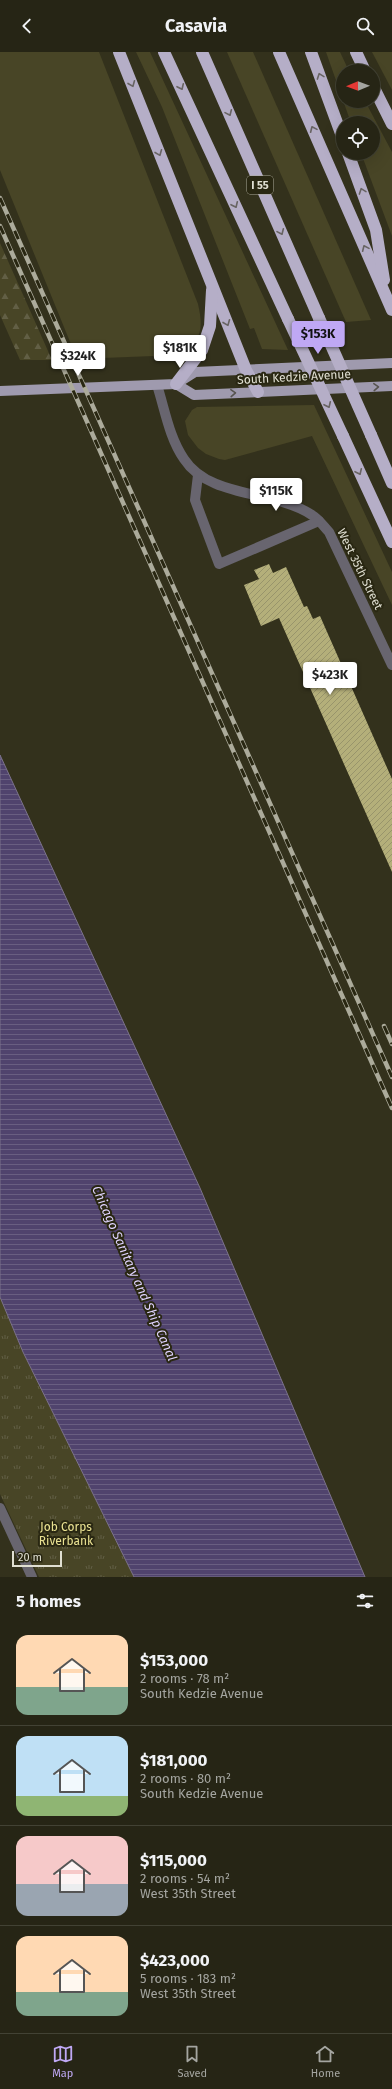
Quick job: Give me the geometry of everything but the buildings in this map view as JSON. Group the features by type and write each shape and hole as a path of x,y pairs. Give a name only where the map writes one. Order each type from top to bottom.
{"highway":[{"path":"119,52 246,370 258,392"},
{"path":"164,52 392,542"},
{"name":"I 55","path":"202,52 392,483"},
{"path":"279,52 392,310"},
{"path":"312,52 336,119"},
{"path":"356,52 362,64"},
{"path":"380,100 392,124"},
{"path":"351,160 376,230 387,297"},
{"path":"176,384 202,350 210,326 212,286"}],"main road":[{"name":"South Kedzie Avenue","path":"0,391 176,384 195,372 392,363"},
{"name":"South Kedzie Avenue","path":"176,384 194,395 392,386"}],"street":[{"name":"West 35th Street","path":"157,385 174,441 184,460 198,475 214,483 293,506 313,516 330,532 392,665"},
{"path":"198,475 195,500 219,564 318,521"},
{"path":"0,1508 32,1577"}],"green space":[{"path":"0,52 99,52 198,304 201,321 199,334 192,344 179,355 77,359 0,170"},
{"path":"136,52 150,52 288,350 262,349 254,328 250,329 162,107"},
{"path":"227,52 253,52 371,320 346,322"},
{"path":"326,52 340,52 346,64 336,64 336,80"},
{"path":"372,52 392,52 392,90 380,67 380,64 378,64"},
{"path":"346,108 369,108 373,116 348,116"},
{"path":"380,129 392,152 392,236 364,160 380,160"},
{"path":"0,243 52,360 20,360 0,315"},
{"path":"314,405 392,572 392,605 312,436 225,460 206,454 198,448 188,435 185,421 192,410 197,407"},
{"name":"Job Corps Riverbank","path":"0,1297 23,1352 134,1577 39,1577 0,1494"}],"water":[{"name":"Chicago Sanitary and Ship Canal","path":"0,755 200,1188 365,1577 134,1577 23,1352 0,1297"}],"railway":[{"path":"0,198 392,1077"},
{"path":"0,226 392,1108"},
{"path":"384,1026 392,1044"}]}
